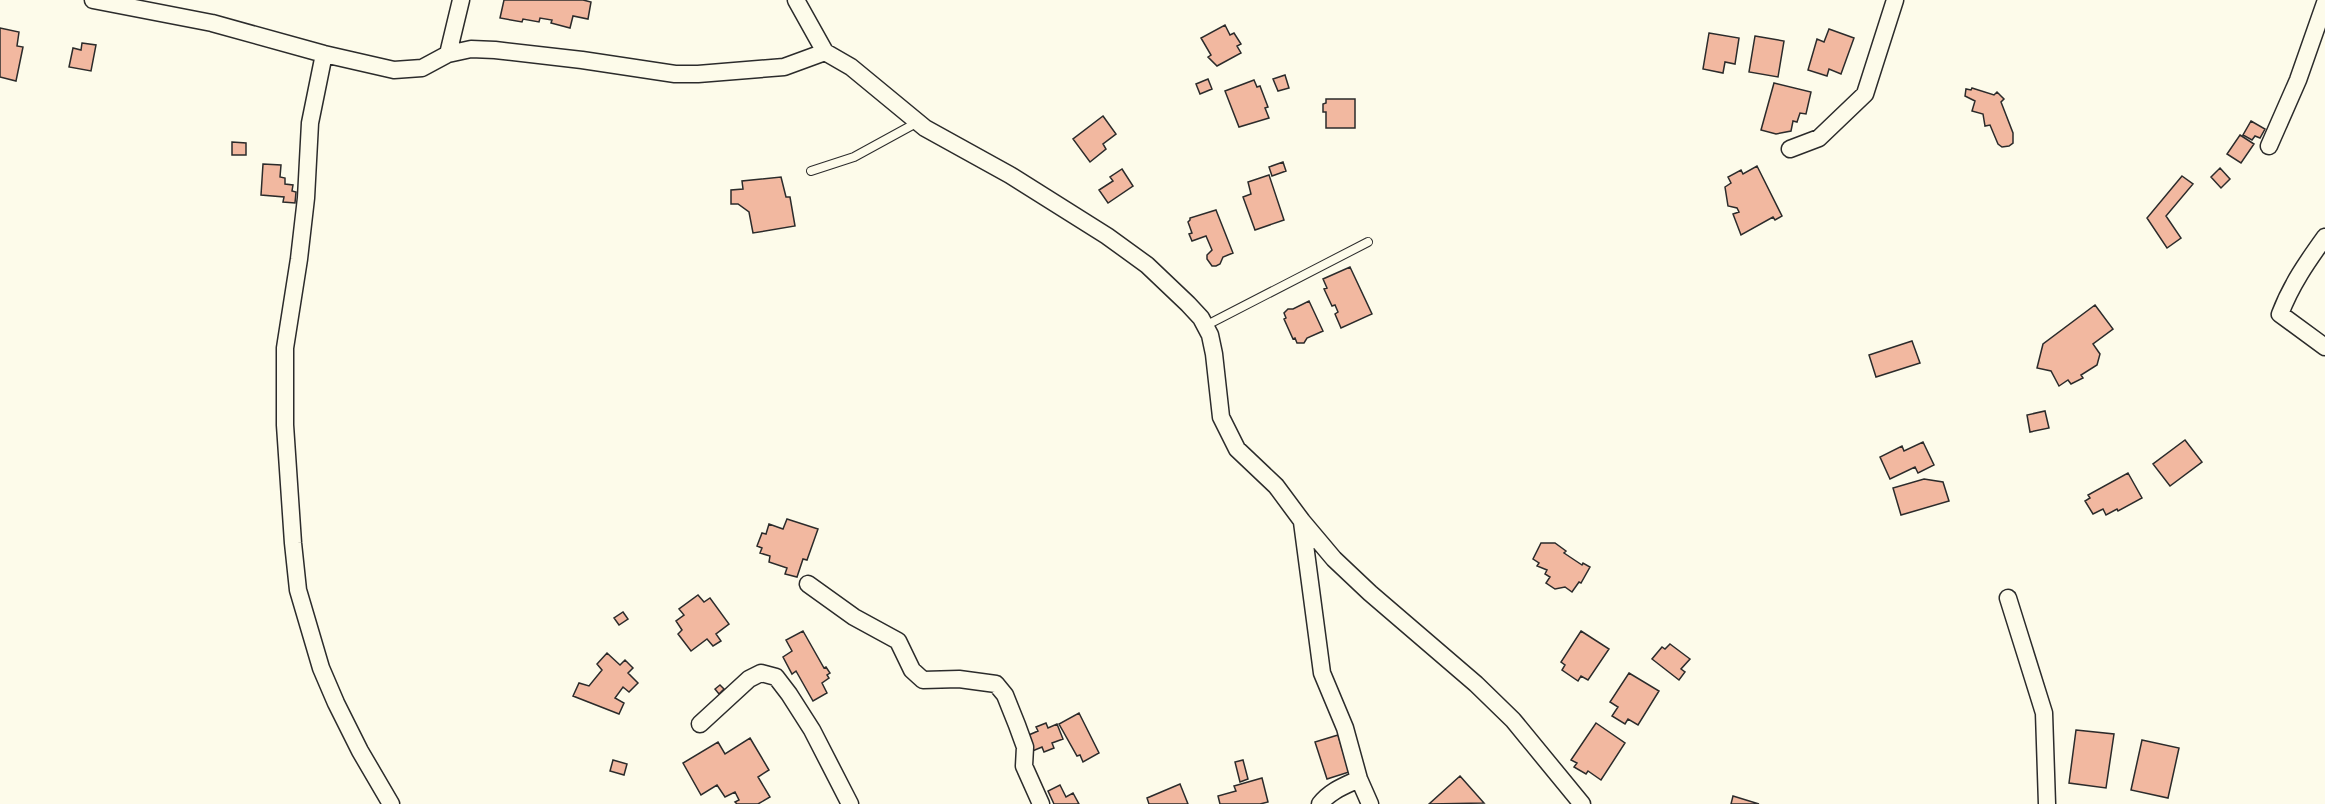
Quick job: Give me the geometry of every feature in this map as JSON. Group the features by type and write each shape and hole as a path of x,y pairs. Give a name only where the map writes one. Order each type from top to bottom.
{"street":[{"path":"93,0 212,24 394,70 422,68 448,54 471,49 582,60 675,74 784,67 825,52"},
{"path":"448,54 461,0"},
{"path":"796,0 825,52 851,67 918,122 1010,175 1107,236 1147,266 1188,304 1205,326 1214,354 1221,417 1237,449 1276,486 1334,559 1468,677 1513,720 1582,804"},
{"path":"1790,149 1819,138 1865,94 1895,0"},
{"path":"2269,146 2298,80 2325,3"},
{"path":"324,54 310,123 305,208 285,348 285,425 293,543 298,591 321,668 350,732 391,804"},
{"path":"2325,237 2302,269 2280,314 2325,347"},
{"path":"1302,521 1322,673 1345,728 1359,779 1370,804"},
{"path":"808,584 854,617 898,640 912,670 923,680 959,679 996,684 1005,695 1021,736 1025,747 1024,766 1041,804"},
{"path":"2008,598 2044,712 2048,804"},
{"path":"700,724 749,679 761,673 776,677 812,730 850,804"},
{"path":"1320,804 1326,796 1359,779"}],"lane":[{"path":"811,171 854,157 918,122"},
{"path":"1205,326 1368,242"}],"building":[{"path":"504,0 583,0 591,2 588,19 573,16 570,28 551,23 552,20 540,18 539,22 523,19 522,22 500,18"},
{"path":"1225,25 1230,35 1234,33 1241,44 1237,46 1241,53 1217,66 1208,57 1211,55 1201,38"},
{"path":"0,28 19,32 17,46 23,47 16,81 0,77"},
{"path":"1829,29 1854,38 1841,74 1829,69 1827,76 1808,70 1817,39 1824,42"},
{"path":"1709,33 1739,38 1735,64 1725,62 1723,73 1703,69"},
{"path":"1755,36 1784,41 1778,77 1749,72"},
{"path":"82,43 96,45 91,71 69,67 73,48 81,50"},
{"path":"1285,75 1289,88 1278,91 1273,79"},
{"path":"1208,79 1212,89 1200,94 1196,84"},
{"path":"1254,80 1257,87 1260,86 1268,107 1265,108 1269,118 1239,127 1225,91"},
{"path":"1774,83 1811,92 1806,114 1800,113 1797,122 1793,121 1791,131 1776,134 1761,130"},
{"path":"1972,88 1994,95 1997,92 2004,99 2001,102 2013,133 2013,143 2009,146 2002,147 1998,144 1990,125 1985,126 1983,114 1972,111 1975,101 1965,96 1966,89 1971,90"},
{"path":"1326,99 1355,99 1355,128 1326,128 1326,112 1323,112 1323,104 1326,103"},
{"path":"1103,116 1116,134 1103,144 1106,149 1090,162 1073,139"},
{"path":"2251,121 2265,129 2260,138 2255,136 2252,140 2243,135"},
{"path":"2240,135 2254,144 2241,163 2227,154"},
{"path":"232,142 246,143 246,155 232,155"},
{"path":"1283,162 1286,171 1272,176 1269,167"},
{"path":"263,164 281,165 280,177 285,178 285,184 293,185 292,191 296,192 295,203 283,202 284,197 261,195"},
{"path":"1757,166 1782,216 1775,220 1773,217 1741,235 1733,214 1739,212 1737,208 1728,206 1725,187 1731,183 1728,177 1741,170 1743,174"},
{"path":"2220,168 2230,179 2221,188 2211,177"},
{"path":"1122,169 1133,186 1108,203 1099,190 1113,181 1110,177"},
{"path":"1269,175 1284,220 1255,230 1243,197 1251,194 1248,182"},
{"path":"2182,176 2193,184 2166,216 2181,238 2167,248 2147,218"},
{"path":"781,177 786,197 790,197 795,226 753,233 749,212 738,204 731,204 731,190 743,189 742,181"},
{"path":"1216,210 1233,253 1223,257 1220,264 1212,266 1207,259 1207,255 1212,250 1206,236 1192,241 1188,222 1190,218"},
{"path":"1350,267 1372,314 1341,328 1335,314 1338,312 1335,305 1332,306 1324,289 1327,288 1323,279"},
{"path":"1309,301 1323,331 1307,338 1304,343 1297,343 1284,319 1286,318 1284,313 1288,309"},
{"path":"2095,305 2113,329 2093,344 2100,354 2097,365 2081,375 2083,378 2071,384 2068,380 2059,386 2051,371 2037,368 2043,344"},
{"path":"1912,341 1920,363 1876,377 1869,355"},
{"path":"2045,411 2049,428 2030,432 2027,415"},
{"path":"2185,440 2202,462 2170,486 2153,464"},
{"path":"1923,442 1934,465 1918,473 1915,467 1890,479 1880,457 1902,446 1904,451"},
{"path":"2128,473 2142,498 2106,515 2103,509 2093,514 2085,501 2090,498 2088,495"},
{"path":"1924,479 1943,482 1949,501 1901,515 1893,488"},
{"path":"787,519 818,529 807,560 803,559 797,577 785,574 787,568 769,562 770,556 760,553 762,548 757,546 762,533 766,534 769,524 783,529"},
{"path":"1541,543 1555,543 1566,551 1564,553 1582,565 1583,563 1590,567 1581,583 1579,582 1572,592 1565,587 1555,589 1546,583 1550,577 1545,574 1547,570 1537,566 1539,563 1533,559"},
{"path":"698,595 704,602 710,598 729,624 716,634 721,641 713,646 707,639 691,651 678,634 682,630 676,621 684,615 679,609"},
{"path":"623,612 628,619 619,625 614,618"},
{"path":"803,631 824,668 826,667 830,673 827,675 829,678 822,683 827,693 813,701 796,671 792,674 783,657 792,651 786,640"},
{"path":"1581,631 1609,649 1588,680 1581,676 1578,681 1562,670 1565,665 1561,662"},
{"path":"1670,644 1690,659 1681,669 1685,672 1679,680 1652,659 1662,647 1665,649"},
{"path":"607,653 620,665 625,660 633,668 628,673 638,683 629,692 623,687 615,698 624,703 619,714 573,696 579,683 589,686 602,670 597,664"},
{"path":"1629,673 1659,691 1638,725 1628,719 1625,724 1612,716 1618,707 1610,702"},
{"path":"720,685 724,689 719,694 715,689"},
{"path":"1079,713 1099,753 1083,762 1080,755 1077,756 1059,724"},
{"path":"1046,723 1048,728 1057,724 1063,739 1052,743 1054,748 1044,752 1042,747 1030,752 1024,737 1038,731 1036,727"},
{"path":"1596,723 1625,743 1601,780 1588,771 1586,774 1574,767 1577,763 1571,760"},
{"path":"2076,730 2114,734 2106,788 2069,783"},
{"path":"1338,735 1349,772 1327,779 1315,742"},
{"path":"750,738 769,770 758,777 770,797 758,804 737,804 735,802 739,800 735,792 725,797 717,785 701,795 683,763 718,742 725,754"},
{"path":"2142,740 2179,748 2168,798 2131,790"},
{"path":"613,760 627,764 624,775 610,771"},
{"path":"1243,760 1248,779 1240,782 1235,762"},
{"path":"1460,776 1484,803 1429,804"},
{"path":"1262,778 1268,802 1220,804 1218,796 1236,791 1234,786"},
{"path":"1180,784 1188,804 1149,804 1147,798"},
{"path":"1060,785 1066,797 1073,793 1079,804 1054,804 1048,791"},
{"path":"1733,796 1759,804 1731,804"}]}
